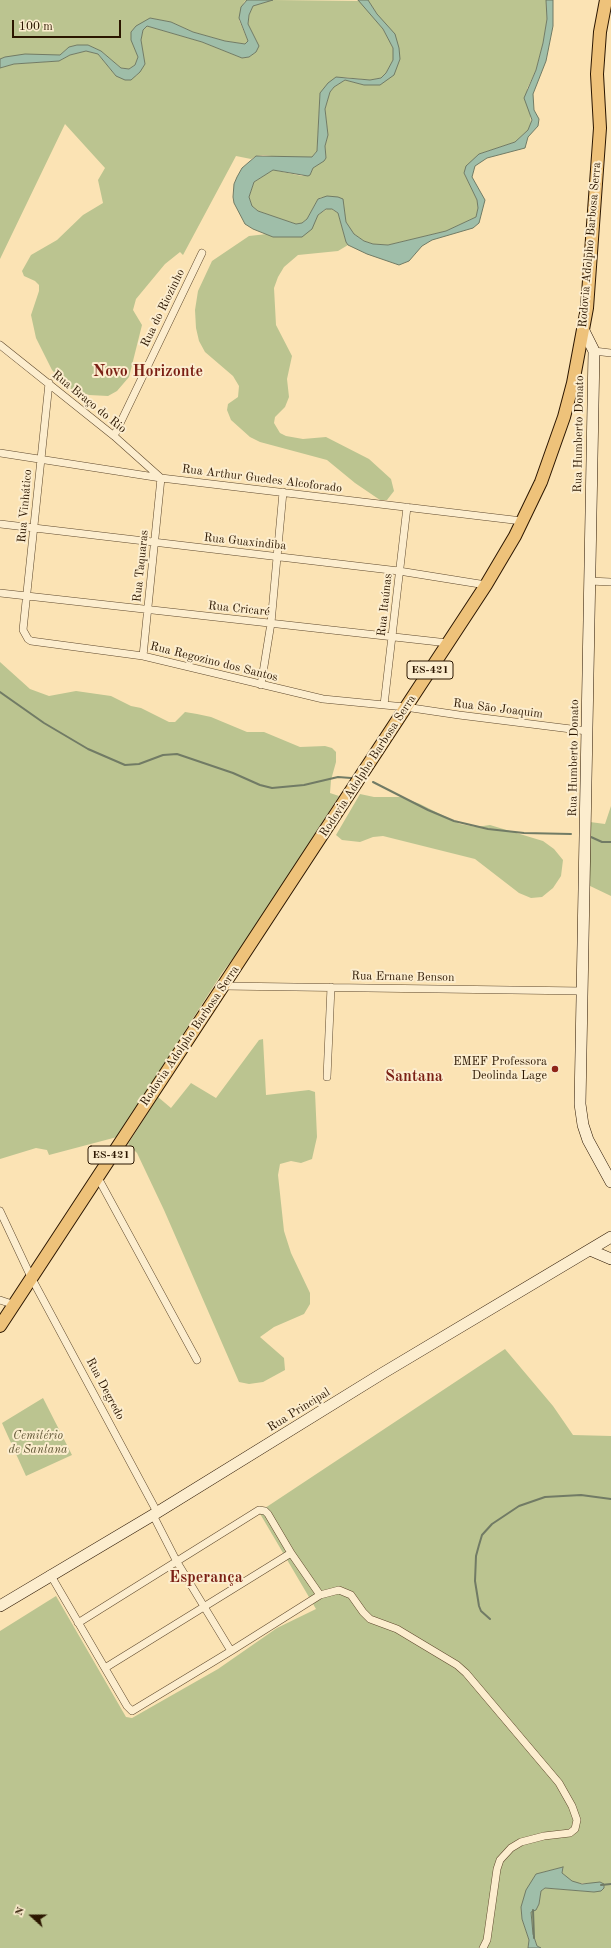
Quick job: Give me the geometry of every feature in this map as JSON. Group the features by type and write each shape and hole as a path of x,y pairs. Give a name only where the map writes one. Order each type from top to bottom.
{"main road":[{"name":"Rodovia Adolpho Barbosa Serra","path":"0,1326 486,585 522,521 541,482 564,417 573,383 583,330 591,271 600,128 598,107 598,74 600,32 605,5"},
{"name":"Rua Humberto Donato","path":"583,330 594,351 581,1114 588,1140 611,1182"},
{"name":"Rua Principal","path":"0,1606 50,1574 155,1514 383,1373 611,1237"},
{"path":"590,1250 611,1259"}],"street":[{"name":"Rua do Riozinho","path":"114,436 202,253"},
{"name":"Rua Braço do Rio","path":"0,346 49,383 114,436 161,478"},
{"path":"594,351 611,353"},
{"name":"Rua Vinhático","path":"23,630 49,383"},
{"name":"Rua Arthur Guedes Alcoforado","path":"0,452 161,478 522,521"},
{"name":"Rua Taquaras","path":"143,656 161,478"},
{"path":"261,685 271,623 283,492"},
{"name":"Rua Itaúnas","path":"384,705 407,507"},
{"name":"Rua Guaxindiba","path":"0,524 399,571 486,585"},
{"path":"589,581 611,582"},
{"name":"Rua Cricaré","path":"0,593 448,643"},
{"name":"Rua Regozino dos Santos","path":"23,630 25,637 32,641 143,656 261,685 323,698 405,707"},
{"name":"Rua São Joaquim","path":"405,707 587,730"},
{"name":"Rua Ernane Benson","path":"223,986 583,990"},
{"path":"327,1077 331,988"},
{"path":"97,1176 197,1360"},
{"name":"Rua Degredo","path":"0,1212 31,1277 155,1514 177,1562 231,1652"},
{"path":"0,1300 15,1305"},
{"path":"78,1623 261,1509 268,1514 291,1553 320,1595"},
{"path":"105,1668 291,1553"},
{"path":"50,1574 127,1706 130,1710 134,1711 147,1701 231,1652 320,1595 339,1590 349,1593 370,1619 397,1628 457,1665 466,1673 559,1783 572,1806 577,1820 573,1831 521,1842 511,1848 500,1860 497,1869 487,1940 483,1948"}],"green space":[{"path":"0,0 247,0 244,2 239,20 248,41 245,44 225,41 193,32 171,22 150,18 133,44 138,57 135,65 129,69 121,68 101,51 88,45 69,47 60,55 5,57 0,59"},
{"path":"273,0 360,1 383,29 393,48 393,60 386,73 381,78 370,80 343,77 320,93 317,151 312,157 280,157 263,155 256,156 251,159 236,156 183,255 180,252 165,264 136,299 133,310 142,325 129,377 117,391 108,396 89,395 68,388 52,370 36,338 31,315 39,291 39,285 35,281 24,276 22,271 31,255 57,240 83,215 103,203 98,180 105,168 65,124 0,259 0,68 14,64 59,61 70,55 86,51 98,54 116,76 136,76 145,64 141,40 143,30 147,26 202,42 242,58 249,57 256,52 257,42 248,24 249,15 253,6"},
{"path":"368,0 546,0 547,19 543,43 536,70 527,89 531,124 528,130 515,142 479,154 464,173 477,200 478,208 476,217 446,231 388,245 373,244 364,241 354,234 346,222 343,202 322,197 318,199 307,219 302,223 296,224 258,211 252,206 249,197 254,182 273,170 302,176 310,175 313,168 326,158 325,146 328,135 325,109 330,92 334,87 345,80 364,85 380,85 400,59 377,14"},
{"path":"327,209 331,209 338,213 348,245 338,251 298,255 284,267 274,288 276,325 292,356 287,379 289,397 285,407 275,417 274,423 280,433 286,436 303,439 326,437 369,459 391,479 394,491 387,500 380,500 355,483 327,460 260,442 250,437 231,420 227,410 228,404 238,397 239,386 233,376 205,352 199,341 196,328 195,310 198,291 212,261 249,236 267,234 273,237 296,237 312,224 318,215"},
{"path":"0,662 30,689 49,696 76,691 111,696 131,706 141,708 169,722 175,722 185,712 211,717 247,732 264,732 300,747 325,746 332,748 336,752 336,762 331,780 330,793 339,796 249,937 222,973 117,1137 49,1155 47,1150 36,1148 0,1159"},
{"path":"360,794 374,797 401,797 420,804 460,824 476,827 490,825 543,841 554,849 563,860 561,876 553,888 542,897 531,898 519,893 475,859 383,836 373,837 360,842 342,840 336,835"},
{"path":"611,806 611,896 588,885 590,822 605,824"},
{"path":"263,1039 266,1095 309,1090 315,1092 317,1137 312,1159 301,1163 291,1161 280,1164 278,1175 284,1231 291,1253 310,1293 310,1304 304,1314 274,1327 260,1337 284,1358 285,1370 263,1382 249,1384 239,1382 164,1210 137,1153 128,1144 158,1097 171,1108 191,1083 216,1098 259,1040"},
{"path":"505,1349 553,1406 573,1435 611,1436 611,1948 541,1948 537,1946 533,1934 531,1912 539,1904 541,1891 545,1888 594,1892 588,1883 576,1883 567,1879 562,1873 563,1867 536,1874 521,1907 522,1919 529,1940 528,1948 0,1948 0,1631 56,1596 126,1717 132,1718 218,1669 277,1628 316,1609 259,1512"},
{"name":"Cemitério de Santana","path":"43,1398 72,1455 26,1476 2,1423"}],"shaded area":[{"path":"247,0 273,0 253,6 249,15 248,24 259,46 256,52 249,57 242,58 202,42 147,26 143,30 141,40 145,64 140,72 131,80 125,80 116,76 98,54 86,51 70,55 59,61 14,64 0,68 0,59 5,57 25,54 60,55 69,47 88,45 101,51 121,68 129,69 135,65 138,57 131,40 131,32 136,26 150,18 171,22 193,32 225,41 245,44 248,41 239,18 241,7"},
{"path":"358,0 368,0 377,14 395,34 400,59 394,75 380,85 364,85 345,80 334,87 330,92 325,109 328,135 325,146 326,158 324,161 313,168 308,176 273,170 254,182 249,197 252,206 258,211 296,224 302,223 307,219 318,199 327,196 338,197 343,199 346,222 354,234 364,241 373,244 388,245 446,231 476,217 478,208 477,200 464,173 466,166 479,154 515,142 528,130 532,120 524,98 536,70 543,43 547,19 546,0 553,0 553,26 546,61 533,94 534,110 539,119 538,126 528,137 525,148 487,158 475,166 472,177 485,200 479,223 473,228 432,240 422,246 409,261 399,265 367,254 348,245 338,213 332,209 326,209 318,215 312,229 302,237 273,237 245,224 234,203 233,197 234,184 242,168 256,156 312,157 317,151 320,93 328,83 336,77 370,80 381,78 386,73 393,60 393,48 383,29"},
{"path":"563,1867 562,1873 572,1881 582,1884 600,1882 604,1884 604,1888 601,1891 594,1892 545,1888 541,1891 539,1904 536,1910 531,1912 533,1934 537,1946 541,1948 528,1948 529,1940 522,1919 521,1907 526,1890 536,1874"}],"waterway":[{"path":"0,692 44,723 88,749 125,765 139,764 163,755 177,754 233,773 260,785 272,788 304,785 338,777 351,778"},
{"path":"373,782 428,810 454,821 488,829 524,833 571,834"},
{"path":"591,837 602,842 611,842"},
{"path":"490,1619 481,1611 479,1606 475,1581 476,1556 479,1545 482,1535 492,1524 519,1506 545,1497 581,1495 611,1499"},
{"path":"601,1885 611,1884"},
{"path":"533,1910 534,1938"}],"place":[{"name":"EMEF Professora Deolinda Lage","path":"555,1069"}],"district":[{"name":"Novo Horizonte","path":"148,372"},
{"name":"Santana","path":"414,1077"},
{"name":"Esperança","path":"206,1578"}]}
